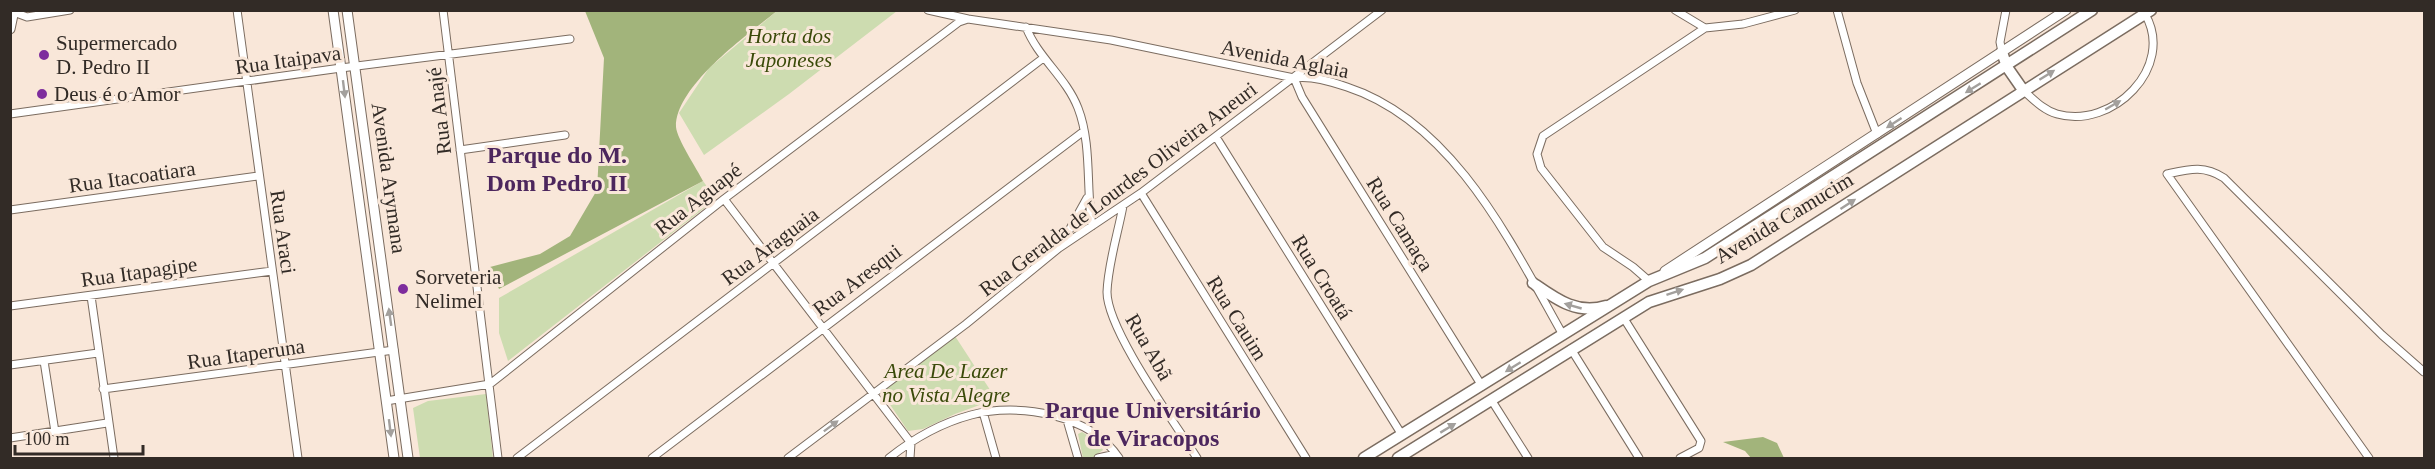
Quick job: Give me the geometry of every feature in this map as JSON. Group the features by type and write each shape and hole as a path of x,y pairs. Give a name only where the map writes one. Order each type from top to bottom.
{"main road":[{"name":"Avenida Arymana","path":"333,10 394,459"},
{"name":"Avenida Arymana","path":"347,10 408,459"},
{"name":"Avenida Camucim","path":"1364,459 1618,302 2066,10"},
{"name":"Avenida Camucim","path":"1649,281 1705,258 2007,67 2092,10"},
{"path":"10,29 12,12"},
{"name":"Avenida Camucim","path":"1398,459 1415,454 1623,316 1649,302 1720,279 1751,265 2146,12"},
{"path":"2002,52 2007,67 2023,90"},
{"path":"1533,283 1557,300 1572,307 1588,309 1618,302"},
{"path":"1563,335 1571,349"},
{"path":"1402,435 1415,454"}],"street":[{"path":"12,12 27,17 70,10"},
{"name":"Rua Araci","path":"237,10 298,459"},
{"name":"Rua Anajé","path":"443,10 498,459"},
{"path":"928,10 968,19 1026,27 1042,59 1065,84 1078,107 1084,131 1087,198 1092,226"},
{"path":"995,21 998,10"},
{"name":"Rua Geralda de Lourdes Oliveira Aneuri","path":"789,459 1059,249 1141,193 1382,10"},
{"path":"1675,10 1705,28"},
{"path":"1649,281 1634,267 1603,247 1541,168 1537,154 1543,136 1705,28 1743,24 1795,10"},
{"path":"1837,10 1857,83 1877,134"},
{"path":"2002,52 2000,42 2006,10"},
{"path":"2023,90 2039,105 2057,114 2084,116 2110,109 2131,93 2147,72 2155,46 2153,27 2146,12"},
{"name":"Rua Aguapé","path":"386,401 490,384 724,199 959,22 968,19"},
{"name":"Avenida Aglaia","path":"1026,27 1111,40 1294,78 1326,80 1368,94 1425,131 1443,148 1468,180 1563,335"},
{"name":"Rua Itaipava","path":"10,114 570,39"},
{"name":"Rua Araguaia","path":"518,459 1042,59"},
{"name":"Rua Camaça","path":"1294,78 1302,97 1482,386"},
{"name":"Rua Aresqui","path":"652,459 822,327 1084,131"},
{"path":"460,150 565,135"},
{"name":"Rua Croatá","path":"1216,137 1402,435"},
{"path":"2369,459 2167,174 2194,168 2210,169 2224,178 2382,335 2424,372"},
{"name":"Rua Itacoatiara","path":"10,210 258,176"},
{"name":"Rua Cauim","path":"1141,193 1306,459"},
{"path":"1059,249 1087,198"},
{"path":"724,199 911,442 909,459"},
{"name":"Rua Abã","path":"1123,206 1107,293 1111,315 1129,349 1197,459"},
{"name":"Rua Itapagipe","path":"10,306 272,271"},
{"path":"91,296 114,459"},
{"path":"1623,316 1701,441 1700,448 1680,459"},
{"path":"1571,349 1640,459"},
{"name":"Rua Itaperuna","path":"103,389 394,350"},
{"path":"10,365 98,353"},
{"path":"44,361 55,432"},
{"path":"1492,401 1528,459"},
{"path":"983,412 996,459"},
{"path":"889,459 911,442 939,427 983,412 1025,412 1067,420 1086,429 1117,456"},
{"path":"1067,420 1078,459"},
{"path":"10,438 108,423"},
{"path":"1098,459 1117,456"}],"green space":[{"path":"585,11 777,11 715,62 687,95 679,111 677,132 703,181 499,289 490,267 540,254 570,236 597,190 604,58"},
{"name":"Horta dos Japoneses","path":"777,11 897,11 789,94 704,155 679,113 709,68"},
{"path":"703,181 716,199 508,361 499,333 499,298"},
{"name":"Area De Lazer no Vista Alegre","path":"955,336 996,399 923,429 908,431 880,390"},
{"path":"486,394 493,458 420,458 413,408 428,401"},
{"path":"1082,432 1099,442 1103,450 1092,458 1083,458 1078,434"},
{"path":"1763,437 1777,443 1784,458 1751,458 1745,451 1723,442"}],"place":[{"name":"Supermercado D. Pedro II","path":"44,55"},
{"name":"Deus é o Amor","path":"42,94"},
{"name":"Sorveteria Nelimel","path":"403,289"}],"district":[{"name":"Parque do M. Dom Pedro II","path":"557,169"},
{"name":"Parque Universitário de Viracopos","path":"1153,424"}]}
